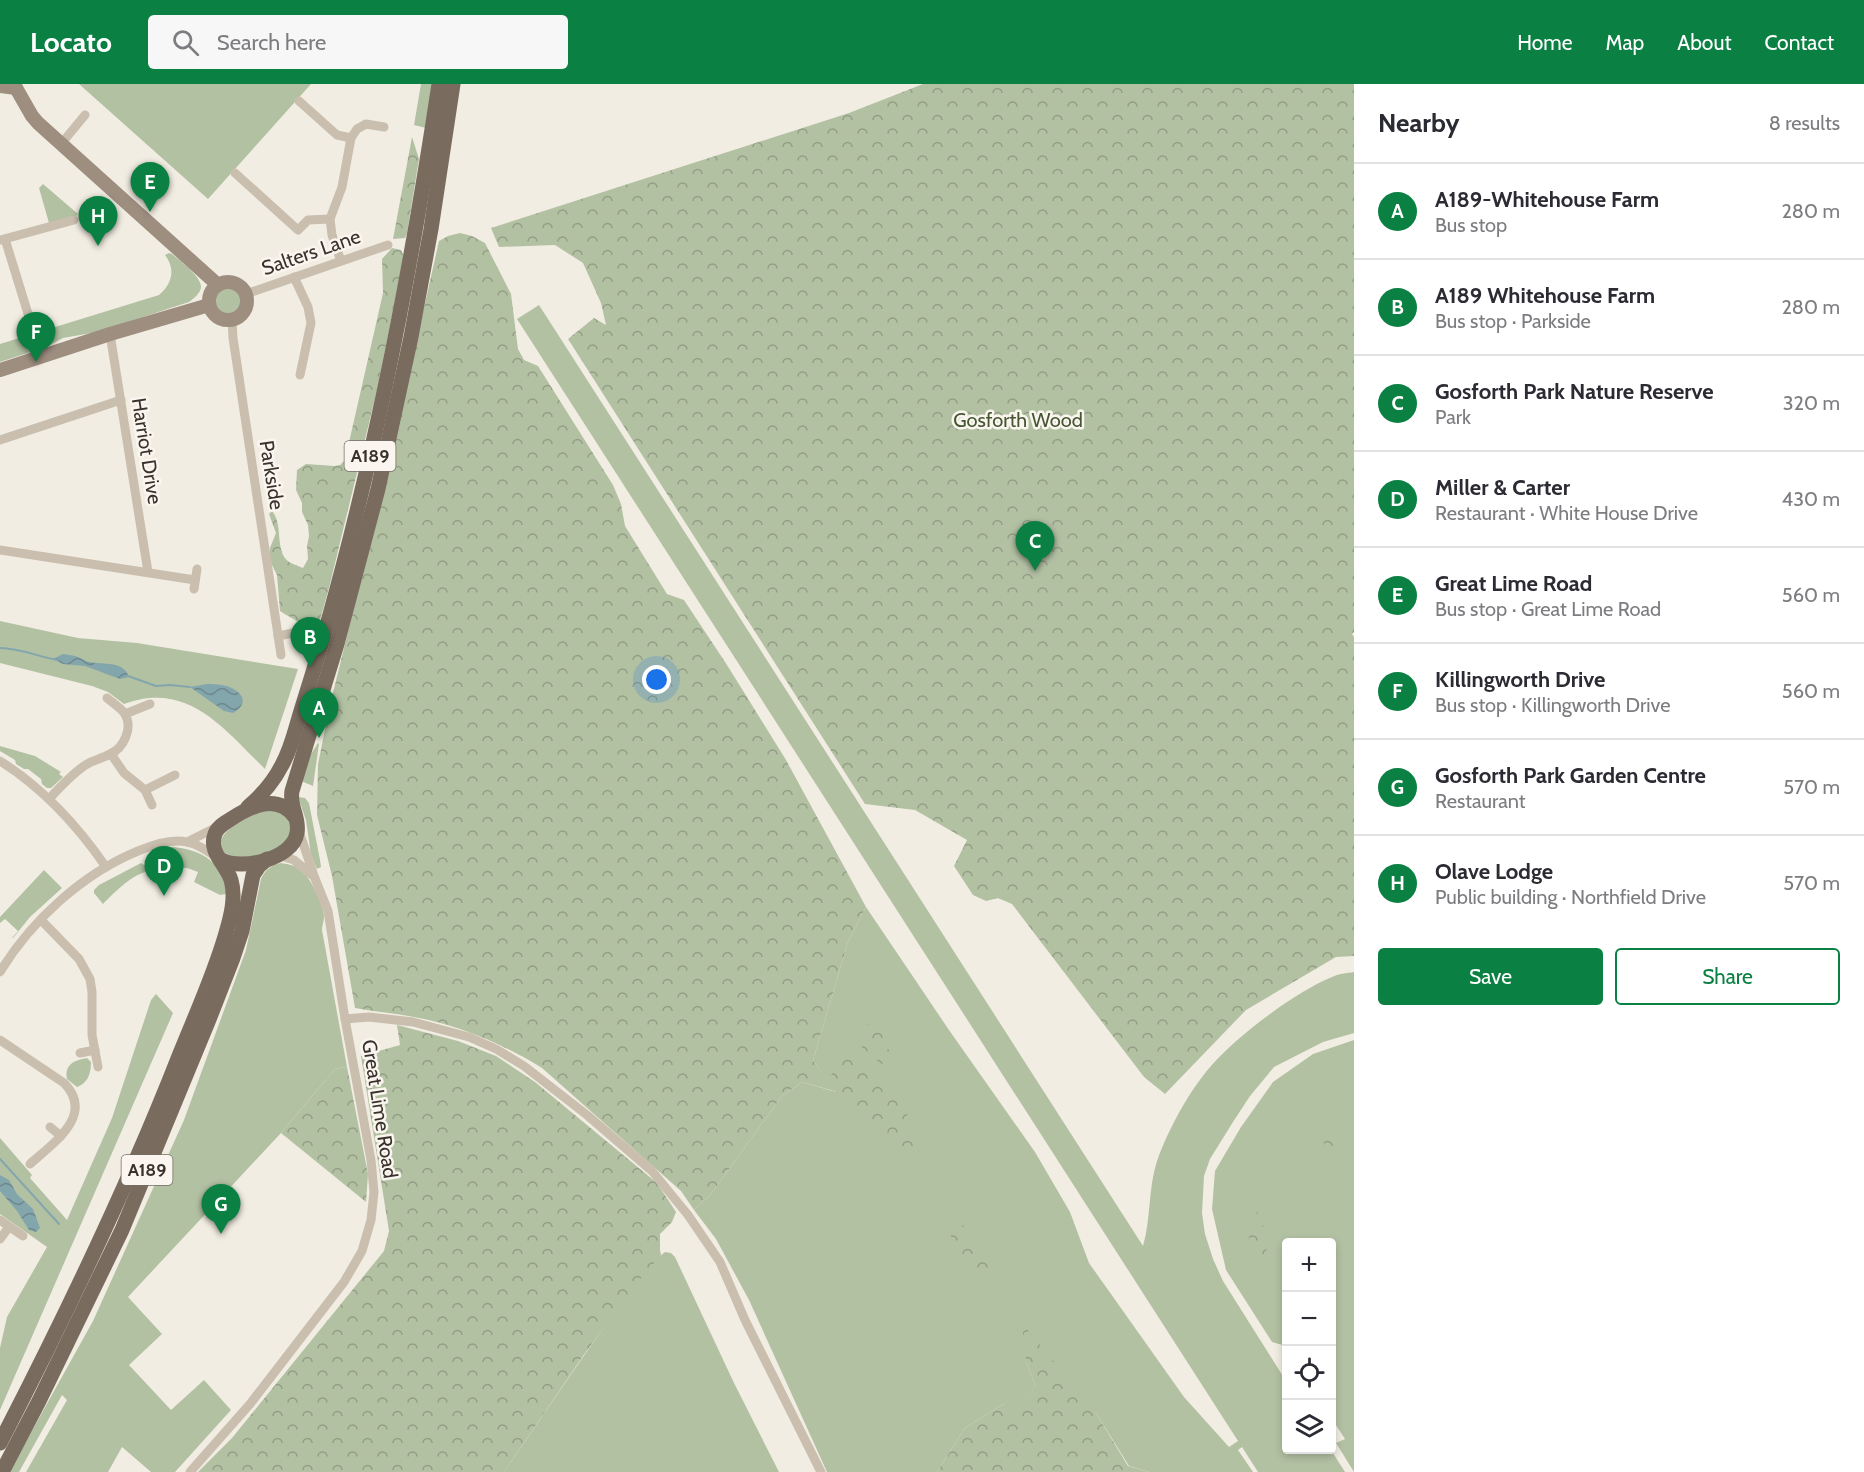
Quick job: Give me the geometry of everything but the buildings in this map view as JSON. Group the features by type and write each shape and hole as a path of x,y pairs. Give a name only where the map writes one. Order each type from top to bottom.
{"main road":[{"name":"A189","path":"246,809 268,787 285,759 340,579 368,468 397,333 439,84"},
{"name":"A189","path":"296,821 291,800 292,791 350,598 378,489 394,414 431,229 453,84"},
{"path":"0,86 20,86 32,116 218,285"},
{"path":"232,282 246,294 245,309 241,314 226,320 213,313 209,305 211,292 218,285 232,282"},
{"path":"0,370 209,305"},
{"path":"272,803 283,806 296,821 294,842 287,850 273,857 238,865 220,859 215,851 216,831 225,822 246,809 259,804 272,803"},
{"name":"A189","path":"2,1472 122,1230 233,958 242,931 253,875 259,866 273,857"},
{"name":"A189","path":"0,1443 81,1283 133,1169 222,946 233,897 231,880 220,859"}],"street":[{"path":"299,101 337,135 351,138"},
{"path":"61,144 86,115"},
{"path":"341,261 332,235 330,219 342,187 351,138 357,129 366,124 384,127"},
{"path":"235,173 298,230 308,220 330,219"},
{"path":"33,330 2,240 74,220"},
{"name":"Salters Lane","path":"246,294 388,245"},
{"path":"294,277 308,307 311,323 300,375"},
{"name":"Parkside","path":"232,319 281,655"},
{"name":"Harriot Drive","path":"111,334 148,572"},
{"path":"0,440 121,400"},
{"path":"0,550 148,572 194,584 197,569"},
{"path":"278,636 293,633"},
{"path":"49,799 85,765 111,754 120,747 128,726 125,714 107,698"},
{"path":"125,714 150,704"},
{"path":"111,754 124,773 145,790 152,805"},
{"path":"0,761 30,781 49,799 80,832 106,867"},
{"path":"145,790 175,775"},
{"name":"Great Lime Road","path":"190,1472 250,1404 344,1282 366,1240 373,1207 373,1175 328,911 296,821"},
{"path":"0,972 21,942 41,920 80,884 106,867 146,847 167,842 187,842 225,822"},
{"path":"187,842 220,859"},
{"path":"273,857 299,863 314,876"},
{"path":"41,920 79,959 90,979 92,1035 98,1067"},
{"path":"345,1019 369,1017 413,1022 469,1038 496,1049 524,1066 587,1115 652,1171 688,1215 720,1262 745,1320 821,1472"},
{"path":"0,1040 70,1089 76,1102 75,1115 61,1136 30,1164"},
{"path":"80,1053 95,1050"},
{"path":"50,1127 61,1136"},
{"path":"0,1220 23,1236"},
{"path":"0,1239 9,1227"}],"green space":[{"path":"79,84 311,84 208,199"},
{"path":"421,84 432,84 426,128 414,125"},
{"name":"Gosforth Wood","path":"923,84 1354,84 1354,632 1352,634 1354,637 1354,956 1336,957 1246,1010 1165,1094 1144,1077 1012,904 998,898 986,901 973,895 954,866 967,840 915,810 865,804 568,339 594,318 606,325 601,303 583,263 555,245 499,247 491,228 849,113"},
{"path":"412,137 419,159 407,233 405,238 393,239"},
{"path":"43,184 78,214 75,217 49,223 39,188"},
{"path":"460,233 485,243 511,294 518,349 524,360 538,366 613,485 621,504 625,526 667,594 684,600 727,665 786,760 866,907 848,942 813,1060 837,1092 802,1082 782,1096 711,1194 694,1210 681,1191 542,1068 496,1043 464,1030 407,1016 355,1008 332,876 317,815 318,764 439,241"},
{"path":"392,248 401,250 404,256 377,390 329,588 316,634 310,639 306,637 299,623 280,611 277,575 270,561 270,548 276,533 269,514 272,511 276,517 284,557 289,562 303,568 308,559 309,536 308,525 302,512 302,503 296,490 297,470 306,464 335,466 345,460 383,293 382,259"},
{"path":"169,253 198,278 200,291 189,302 97,332 63,338 46,347 0,362 0,344 159,295 170,281 171,266 165,255"},
{"path":"228,286 238,290 242,300 238,310 228,314 218,310 214,300 218,290"},
{"path":"539,305 1143,1246 1157,1161 1180,1111 1203,1076 1222,1054 1284,1004 1332,977 1354,972 1354,1033 1323,1042 1274,1067 1250,1096 1210,1159 1204,1176 1202,1213 1205,1234 1223,1281 1282,1375 1282,1454 1334,1454 1345,1472 1258,1472 1242,1447 1238,1450 1253,1472 1149,1472 1129,1466 1096,1413 1026,1361 1035,1385 1025,1404 1005,1403 965,1428 937,1472 827,1472 749,1300 716,1239 694,1210 711,1194 782,1096 802,1082 836,1092 813,1060 848,942 866,907 1035,1152 1070,1212 1089,1263 1184,1397 1229,1447 1238,1441 517,319"},
{"path":"0,621 78,638 137,643 298,669 265,769 219,725 186,703 167,698 147,698 124,704 108,692 92,686 0,663"},
{"path":"318,743 313,786 301,781 311,754"},
{"path":"0,746 35,756 61,772 59,774 63,777 51,788 47,788 42,784 41,779 0,751"},
{"path":"298,797 305,798 309,803 321,867 317,869 311,855 306,820"},
{"path":"273,807 291,821 290,836 280,848 246,860 225,855 221,841 228,830 251,816"},
{"path":"173,847 194,851 210,860 221,874 226,894 220,895 194,882 198,872 187,868 157,869 144,861 153,856 152,853"},
{"path":"141,863 152,870 131,879 103,904 94,890 99,885"},
{"path":"281,863 304,872 322,905 324,916 322,930 347,1067 335,1069 281,1133 128,1297 162,1334 129,1365 171,1410 204,1380 231,1410 175,1472 151,1472 122,1447 108,1472 26,1472 67,1400 62,1395 19,1472 9,1472 93,1321 184,1120 246,950 261,879 269,868"},
{"path":"44,870 62,888 30,917 13,938 12,938 18,931 5,919 0,923 0,917"},
{"path":"156,994 173,1013 0,1410 0,1348 7,1317 47,1247 0,1214 0,1138 32,1175 30,1178 67,1220 112,1118 151,1000"},
{"path":"874,1020 882,1024 885,1045 902,1067 903,1072 885,1066 858,1043 862,1029"},
{"path":"397,1025 458,1041 496,1056 535,1082 657,1183 676,1212 672,1222 660,1234 661,1255 583,1356 504,1472 198,1472 232,1438 384,1251 389,1231 361,1056 400,1045"},
{"path":"1354,1040 1354,1472 1336,1443 1345,1439 1336,1425 1336,1238 1282,1238 1282,1345 1272,1342 1226,1270 1212,1209 1215,1171 1241,1127 1273,1082 1313,1054"},
{"path":"850,1050 881,1082 912,1122 920,1147 916,1160 891,1147 866,1126 854,1103 835,1085 831,1075"},
{"path":"87,1058 91,1062 89,1074 84,1083 77,1087 67,1079 67,1070 74,1062"},
{"path":"347,1067 368,1174 366,1202 281,1133 335,1069"},
{"path":"1329,1130 1337,1151 1323,1163 1324,1139"},
{"path":"1260,1208 1267,1249 1262,1259 1250,1252 1249,1239 1249,1228"},
{"path":"952,1210 966,1231 981,1247 978,1252 994,1268 994,1276 980,1273 960,1259 955,1243 942,1222"},
{"path":"665,1252 675,1257 779,1472 504,1472 636,1282"},
{"path":"1022,1323 1096,1413 1128,1466 1149,1472 937,1472 965,1428 1005,1403 1025,1403 1035,1385 1026,1361"}],"water":[{"path":"63,654 76,656 85,661 116,665 126,671 129,677 120,679 85,666 63,664 55,660"},
{"path":"207,684 228,687 238,692 243,700 239,709 233,713 224,711 190,687"},
{"path":"0,1175 9,1180 17,1194 33,1209 40,1228 36,1232 29,1230 0,1191"}],"waterway":[{"path":"0,648 15,649 58,660"},
{"path":"128,676 156,686 190,687"},
{"path":"0,1159 59,1224"}],"place":[{"name":"Great Lime Road","path":"150,212"},
{"name":"Olave Lodge","path":"98,246"},
{"name":"Killingworth Drive","path":"36,362"},
{"name":"Gosforth Park Nature Reserve","path":"1035,571"},
{"name":"A189 Whitehouse Farm","path":"310,667"},
{"name":"A189-Whitehouse Farm","path":"319,738"},
{"name":"Miller & Carter","path":"164,896"},
{"name":"Gosforth Park Garden Centre","path":"221,1234"}]}
